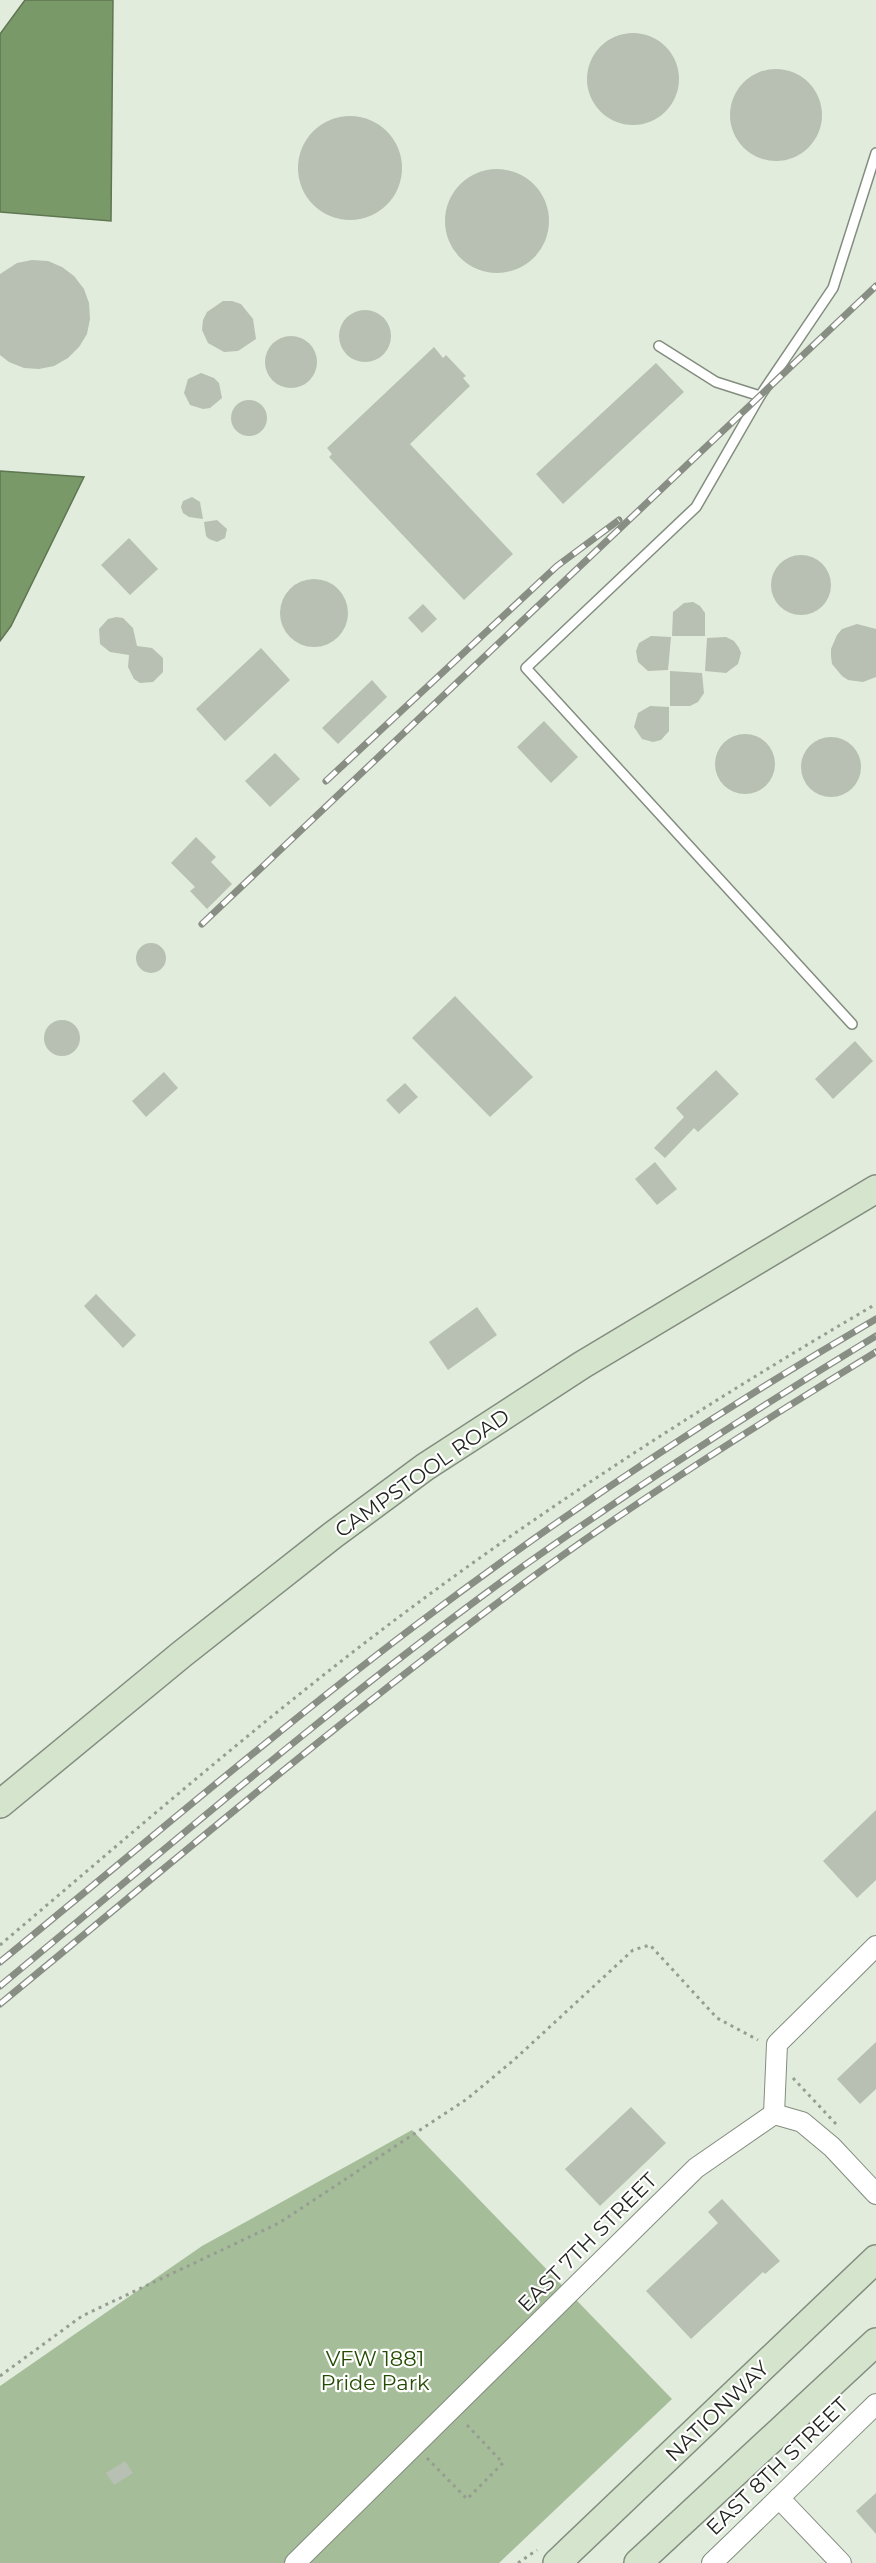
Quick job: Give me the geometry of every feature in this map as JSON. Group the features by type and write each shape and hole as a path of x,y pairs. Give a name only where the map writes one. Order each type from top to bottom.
{"main road":[{"name":"CAMPSTOOL ROAD","path":"0,1804 182,1654 333,1535 425,1467 582,1365 876,1189"},
{"name":"NATIONWAY","path":"557,2563 876,2259"},
{"path":"638,2563 876,2342"}],"street":[{"path":"876,1946 777,2044 774,2114 802,2122 832,2147 876,2194"},
{"name":"EAST 7TH STREET","path":"295,2563 696,2168 774,2114"},
{"name":"EAST 8TH STREET","path":"712,2563 876,2404"},
{"path":"779,2498 841,2563"}],"lane":[{"path":"852,1024 526,668 696,507 760,396 833,288 876,153"},
{"path":"659,346 716,382 760,396"}],"path":[{"path":"0,1945 234,1749 380,1632 567,1498 795,1351 876,1304"},
{"path":"0,2376 82,2316 279,2223 467,2099 515,2059 633,1950 650,1945 717,2018 759,2040 837,2126"},
{"path":"415,2446 467,2499 503,2463 452,2410"}],"green space":[{"name":"VFW 1881 Pride Park","path":"412,2130 672,2399 499,2563 0,2563 0,2386 202,2246"}],"shaded area":[{"path":"25,0 113,0 111,221 0,212 0,34"},
{"path":"0,471 84,477 11,626 0,641"}],"building":[{"path":"633,33 651,36 666,46 676,61 679,79 676,97 666,112 651,122 633,125 615,122 600,112 590,97 587,79 590,61 600,46 615,36"},
{"path":"776,69 794,72 809,82 819,97 822,115 819,133 809,148 794,158 776,161 758,158 743,148 733,133 730,115 733,97 743,82 758,72"},
{"path":"350,116 370,120 387,131 398,148 402,168 398,188 387,205 370,216 350,220 330,216 313,205 302,188 298,168 302,148 313,131 330,120"},
{"path":"497,169 517,173 534,184 545,201 549,221 545,241 534,258 517,269 497,273 477,269 460,258 449,241 445,221 449,201 460,184 477,173"},
{"path":"32,260 48,261 74,276 84,289 89,303 90,319 87,334 79,347 68,358 54,366 39,369 24,368 9,362 0,355 0,274 17,263"},
{"path":"223,301 241,304 253,319 256,339 238,351 224,352 208,343 202,330 207,312"},
{"path":"360,310 370,310 379,314 387,322 391,336 387,350 379,358 370,362 360,362 351,358 343,350 339,341 339,331 343,322 351,314"},
{"path":"286,336 296,336 305,340 313,348 317,362 313,376 305,384 296,388 286,388 277,384 269,376 265,367 265,357 269,348 277,340"},
{"path":"434,347 443,358 446,355 466,376 463,378 470,386 410,444 513,554 464,600 329,457 332,454 327,448"},
{"path":"656,363 684,392 563,504 536,474"},
{"path":"201,373 214,378 219,383 222,398 210,408 203,409 190,405 184,393 188,379"},
{"path":"249,400 262,405 267,418 262,431 249,436 236,431 231,418 236,405"},
{"path":"192,497 200,502 203,519 189,517 183,513 181,507 183,501"},
{"path":"217,520 227,529 225,538 217,542 206,536 204,522"},
{"path":"129,538 158,569 130,595 101,565"},
{"path":"795,555 807,555 823,563 829,573 831,585 829,597 823,607 807,615 795,615 779,607 771,591 771,579 779,563"},
{"path":"307,579 321,579 333,584 343,594 348,613 343,632 333,642 321,647 307,647 295,642 285,632 280,620 280,606 285,594 295,584"},
{"path":"693,602 705,613 705,636 672,636 673,612 684,603"},
{"path":"423,604 437,619 422,633 408,618"},
{"path":"123,618 133,628 137,646 152,648 163,658 163,672 153,682 140,683 134,679 128,667 129,655 110,652 100,644 99,629 108,619"},
{"path":"857,624 876,629 876,677 863,682 848,680 842,676 832,664 831,656 831,649 837,635 842,629"},
{"path":"651,636 671,637 668,670 648,671 638,662 636,651 639,643"},
{"path":"726,637 734,641 739,648 741,653 738,664 726,673 705,671 707,638"},
{"path":"261,648 290,680 225,741 196,709"},
{"path":"670,671 702,673 704,693 698,702 690,706 670,706"},
{"path":"372,680 387,697 338,744 322,728"},
{"path":"650,706 669,707 669,731 661,740 653,742 642,739 634,727 638,713"},
{"path":"544,721 578,757 551,783 517,747"},
{"path":"739,734 751,734 767,742 773,752 775,764 773,776 767,786 751,794 739,794 723,786 715,770 715,758 723,742"},
{"path":"825,737 837,737 853,745 859,755 861,767 859,779 853,789 837,797 825,797 809,789 801,773 801,761 809,745"},
{"path":"275,753 300,779 270,807 245,781"},
{"path":"196,837 216,857 211,862 232,884 207,909 190,891 195,887 171,863"},
{"path":"151,943 161,948 166,958 161,968 151,973 141,968 136,958 141,948"},
{"path":"455,996 533,1077 490,1117 412,1038"},
{"path":"62,1020 75,1025 80,1038 75,1051 62,1056 49,1051 44,1038 49,1025"},
{"path":"855,1041 873,1061 833,1099 815,1079"},
{"path":"716,1070 739,1094 698,1132 694,1128 665,1158 654,1148 684,1117 676,1108"},
{"path":"164,1072 178,1088 146,1117 132,1101"},
{"path":"405,1083 418,1097 399,1114 386,1100"},
{"path":"655,1162 677,1189 657,1205 635,1179"},
{"path":"96,1294 136,1335 123,1348 84,1306"},
{"path":"477,1307 497,1335 448,1370 429,1342"},
{"path":"876,1810 876,1880 857,1898 823,1861"},
{"path":"876,2042 876,2089 860,2104 837,2079"},
{"path":"631,2107 666,2143 600,2206 565,2169"},
{"path":"722,2199 780,2261 765,2274 763,2272 691,2339 646,2291 718,2223 708,2212"},
{"path":"125,2461 133,2473 114,2485 106,2473"},
{"path":"876,2493 876,2534 856,2511"}],"railway":[{"path":"202,924 876,286"},
{"path":"326,781 557,566 619,520"},
{"path":"0,1962 307,1710 468,1586 698,1428 876,1319"},
{"path":"0,1986 323,1719 388,1667 522,1567 653,1478 876,1336"},
{"path":"0,2004 326,1736 527,1581 699,1463 876,1352"}]}
